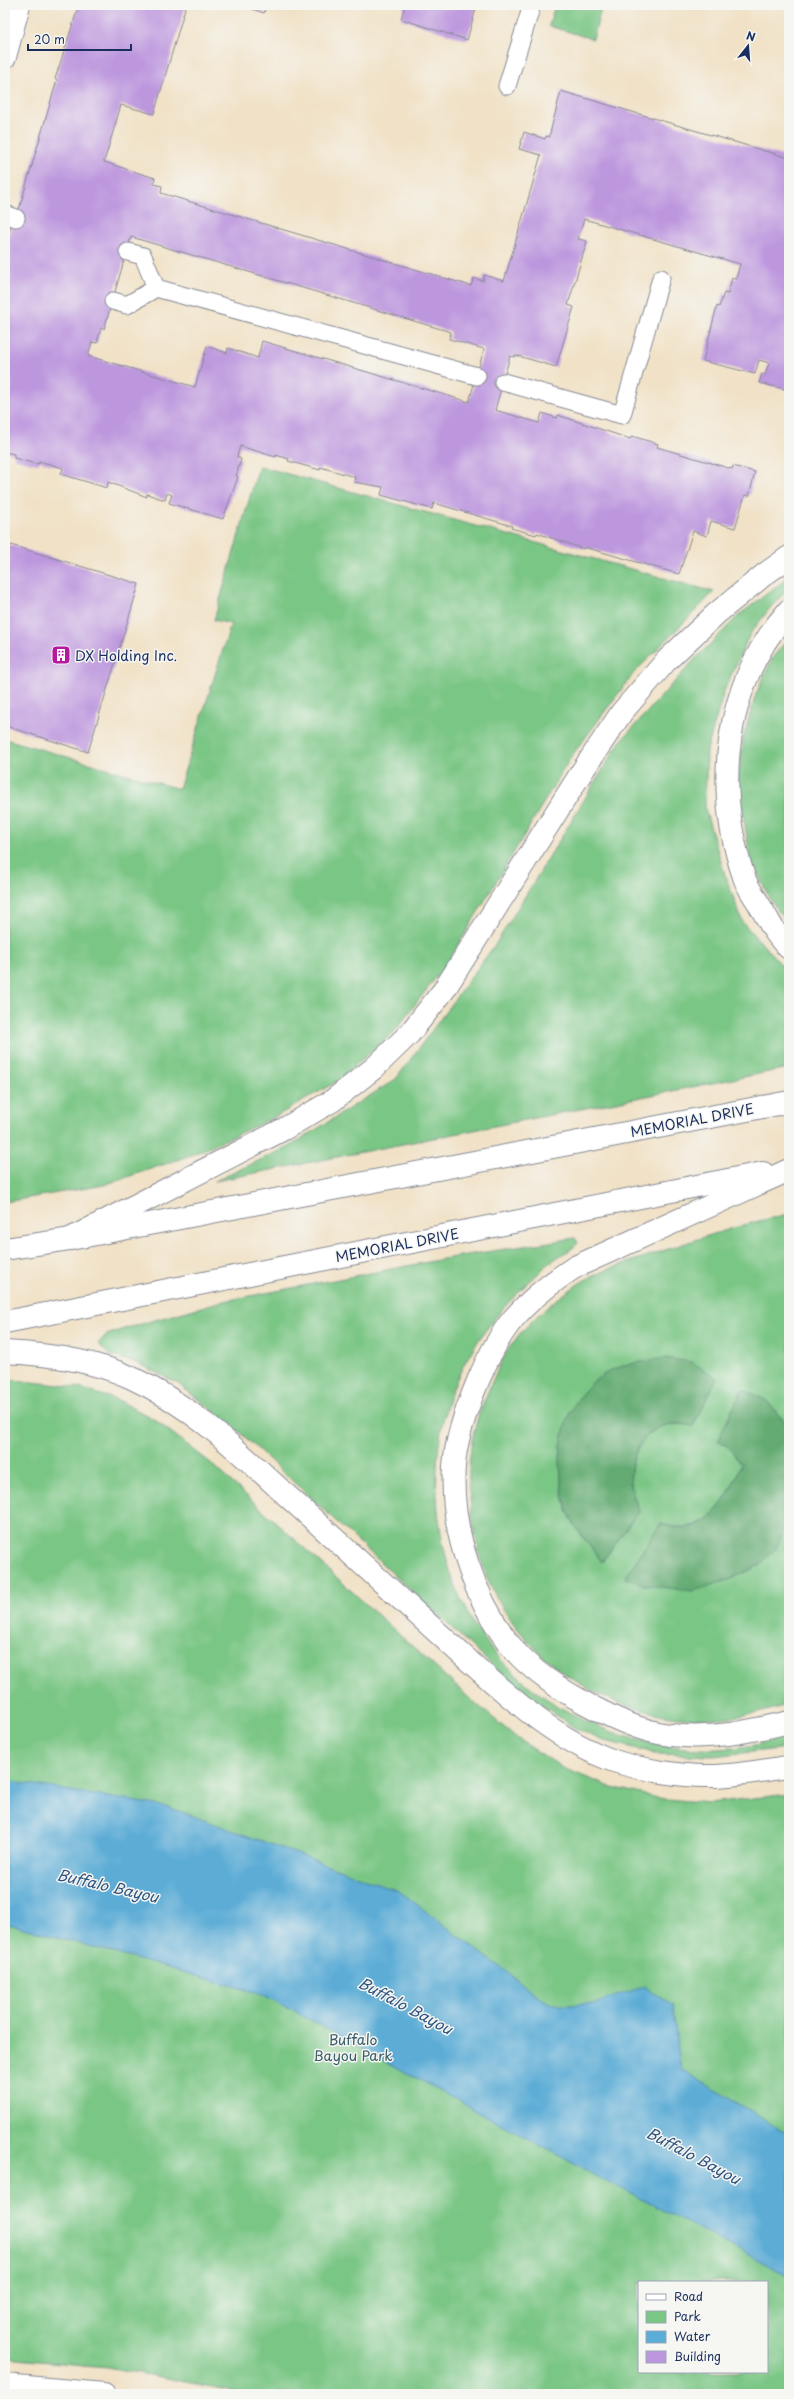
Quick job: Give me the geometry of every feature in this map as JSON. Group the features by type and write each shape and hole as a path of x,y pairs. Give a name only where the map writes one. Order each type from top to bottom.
{"main road":[{"path":"5,57 19,5"},
{"path":"70,1239 284,1129 332,1101 374,1068 410,1033 444,990 583,770 622,712 667,660 717,613 765,574 789,557"},
{"path":"789,610 770,632 745,680 730,736 727,807 744,879 780,940 789,948"},
{"name":"MEMORIAL DRIVE","path":"5,1249 70,1239 789,1102"},
{"path":"789,1169 576,1267 545,1287 512,1320 487,1361 466,1409 454,1465 455,1513 466,1562 484,1603 514,1650 560,1690 616,1720 671,1735 732,1735 789,1722"},
{"name":"MEMORIAL DRIVE","path":"5,1322 789,1169"},
{"path":"5,1352 30,1353 83,1362 130,1377 169,1397 230,1444 486,1677 533,1716 575,1744 615,1761 662,1771 710,1776 789,1767"},
{"path":"5,2385 104,2394"}],"lane":[{"path":"508,86 532,5"},
{"path":"128,252 143,256 156,288"},
{"path":"503,382 622,415 660,278"},
{"path":"113,301 127,305 156,288 477,376"}],"green space":[{"path":"555,5 602,5 593,39 549,26"},
{"path":"259,466 714,592 633,674 571,757 448,962 394,1032 336,1082 275,1117 194,1154 104,1185 5,1202 5,739 179,789 231,624 214,620"},
{"path":"789,577 789,588 770,608 750,634 724,691 707,750 705,809 725,875 743,923 789,973 789,1068 215,1181 290,1146 396,1079 497,942 619,743 695,659 739,615"},
{"path":"789,637 789,927 769,897 750,858 738,781 744,735 756,694 773,657"},
{"path":"789,1214 789,1427 766,1400 730,1448 741,1464 727,1496 713,1514 704,1521 694,1525 679,1527 660,1525 625,1578 728,1580 760,1565 775,1550 789,1520 789,1704 746,1715 703,1718 661,1714 620,1703 582,1685 547,1660 517,1629 493,1591 485,1573 480,1555 470,1501 470,1456 479,1414 502,1361 519,1335 546,1308 583,1281 598,1273 718,1233","holes":["717,1378 693,1426 671,1424 661,1427 653,1431 639,1446 632,1464 631,1474 632,1491 639,1511 602,1562 572,1520 562,1489 560,1462 570,1411"]},
{"path":"575,1238 578,1243 551,1262 525,1286 510,1301 484,1332 463,1367 447,1405 437,1460 437,1488 443,1545 460,1598 473,1623 499,1658 532,1688 570,1713 613,1732 657,1744 702,1749 747,1746 789,1735 789,1748 713,1756 659,1754 601,1740 573,1727 508,1680 234,1427 177,1383 137,1363 109,1355 98,1344 106,1335 219,1302 454,1257"},
{"path":"665,1358 692,1362 717,1378 693,1426 671,1424 661,1427 653,1431 639,1446 632,1464 631,1484 639,1511 602,1562 576,1527 565,1502 562,1489 560,1464 563,1434 567,1420 582,1394 603,1375 629,1364"},
{"name":"Buffalo Bayou Park","path":"5,1379 77,1387 120,1401 154,1419 212,1464 468,1697 517,1738 563,1768 608,1786 658,1798 710,1803 789,1794 789,2394 250,2394 107,2367 5,2358"},
{"path":"742,1389 766,1400 789,1427 789,1520 775,1550 760,1565 728,1580 693,1591 644,1585 625,1578 660,1524 679,1528 694,1526 713,1514 727,1496 741,1464 730,1448 718,1440"}],"water":[{"name":"Buffalo Bayou","path":"5,1780 168,1807 399,1891 549,2004 594,2004 645,1986 672,2005 681,2069 782,2131 789,2133 789,2276 578,2166 262,1994 5,1923"}],"building":[{"path":"79,5 186,5 154,114 121,105 104,162 155,178 154,184 162,186 161,193 471,286 474,278 483,281 484,275 504,281 541,155 519,149 524,132 545,139 546,136 549,137 561,91 789,158 789,390 759,383 762,374 765,375 769,363 759,360 755,374 703,361 717,306 719,307 724,293 728,294 732,278 736,279 740,264 584,219 578,239 587,241 568,305 574,307 556,367 515,355 515,357 510,356 495,410 539,423 542,413 557,418 558,415 630,439 632,436 658,444 657,447 732,469 733,466 755,472 749,496 745,495 735,528 711,521 707,536 693,531 679,574 584,547 584,549 537,533 536,535 511,528 512,526 434,503 432,509 381,495 383,487 354,482 355,477 320,467 320,470 288,461 289,459 276,455 276,457 240,446 237,457 241,459 236,476 238,477 223,519 169,503 172,495 167,493 165,500 147,494 147,497 108,482 107,488 61,474 63,468 39,461 39,464 14,458 14,454 5,452 5,247 12,222 15,223 57,80 55,79","holes":["131,237 451,332 449,339 484,349 469,402 262,341 258,358 228,348 227,353 207,346 195,387 88,356 92,342 97,343 101,328 104,329"]},
{"path":"246,5 266,5 264,13 246,7"},
{"path":"405,5 477,5 467,40 401,19"},
{"name":"DX Holding Inc.","path":"11,545 139,584 88,752 5,726 5,564"}],"place":[{"name":"DX Holding Inc.","path":"61,655"}]}
